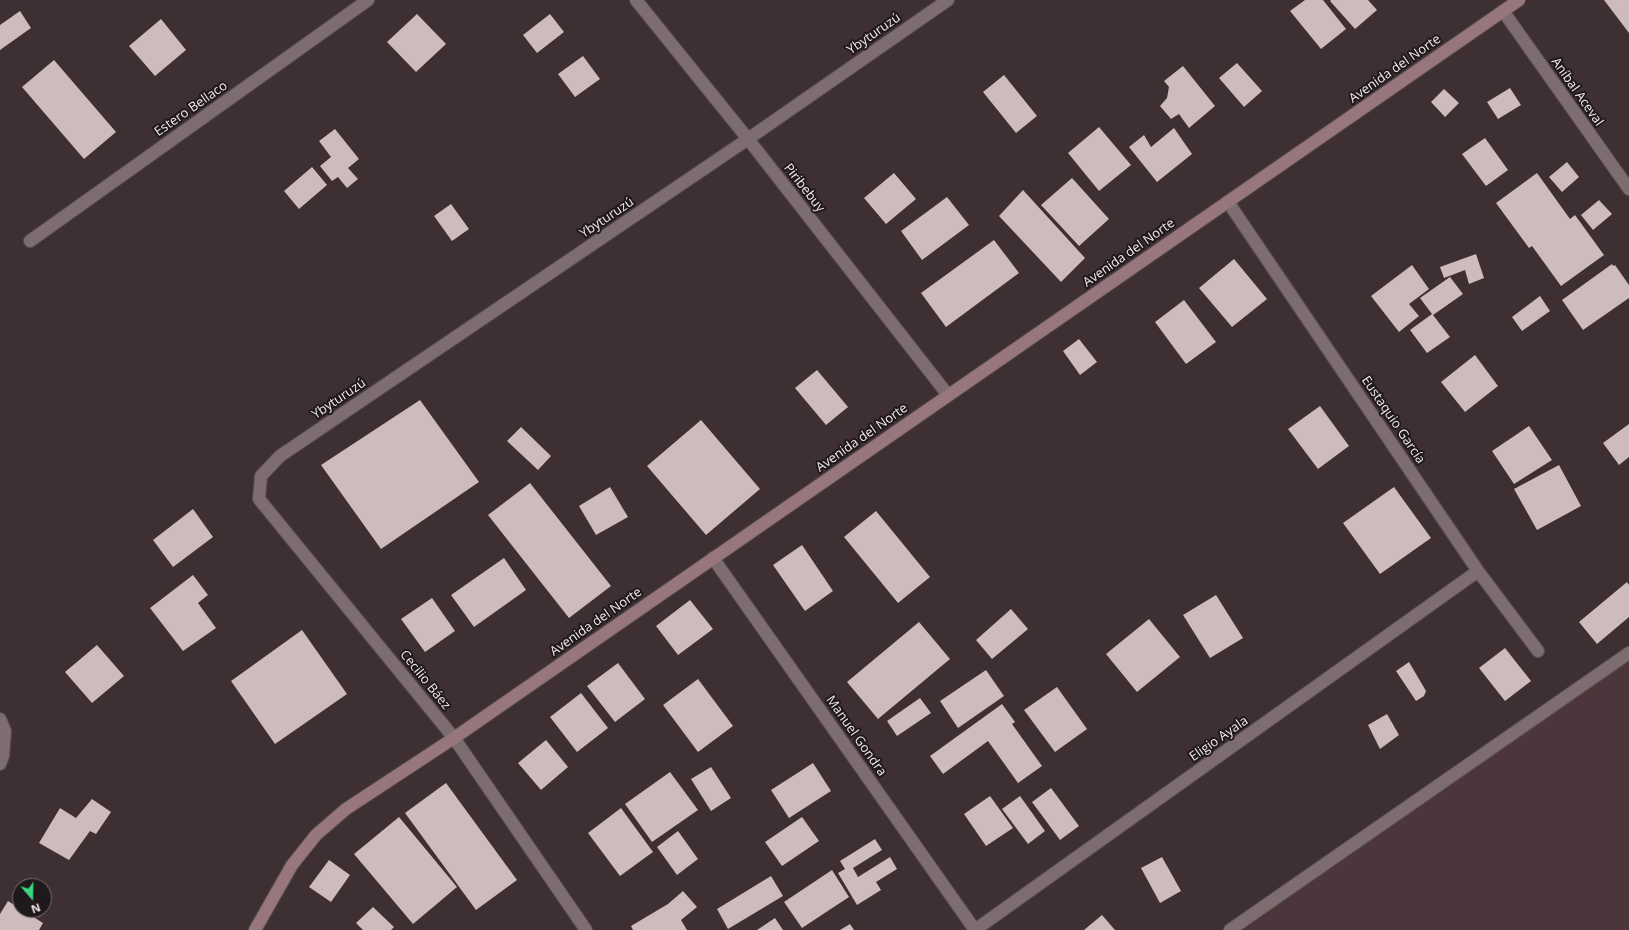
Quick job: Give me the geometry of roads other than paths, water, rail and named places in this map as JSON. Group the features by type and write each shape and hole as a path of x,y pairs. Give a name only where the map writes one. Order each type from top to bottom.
{"street":[{"name":"Estero Bellaco","path":"30,241 368,0"},
{"name":"Piribebuy","path":"636,0 748,139 948,395"},
{"name":"Ybyturuzú","path":"280,456 748,139 948,0"},
{"name":"Avenida del Norte","path":"255,930 292,865 316,835 346,809 454,738 1519,0"},
{"name":"Aníbal Aceval","path":"1503,11 1629,189"},
{"name":"Eustaquio García","path":"1228,202 1478,571 1538,651"},
{"name":"Cecilio Báez","path":"280,456 261,476 259,499 454,738 586,930"},
{"name":"Manuel Gondra","path":"713,558 975,930"},
{"name":"Eligio Ayala","path":"975,930 1478,571"},
{"path":"1230,930 1629,652"},
{"path":"0,719 5,731 3,756 0,764"}]}
